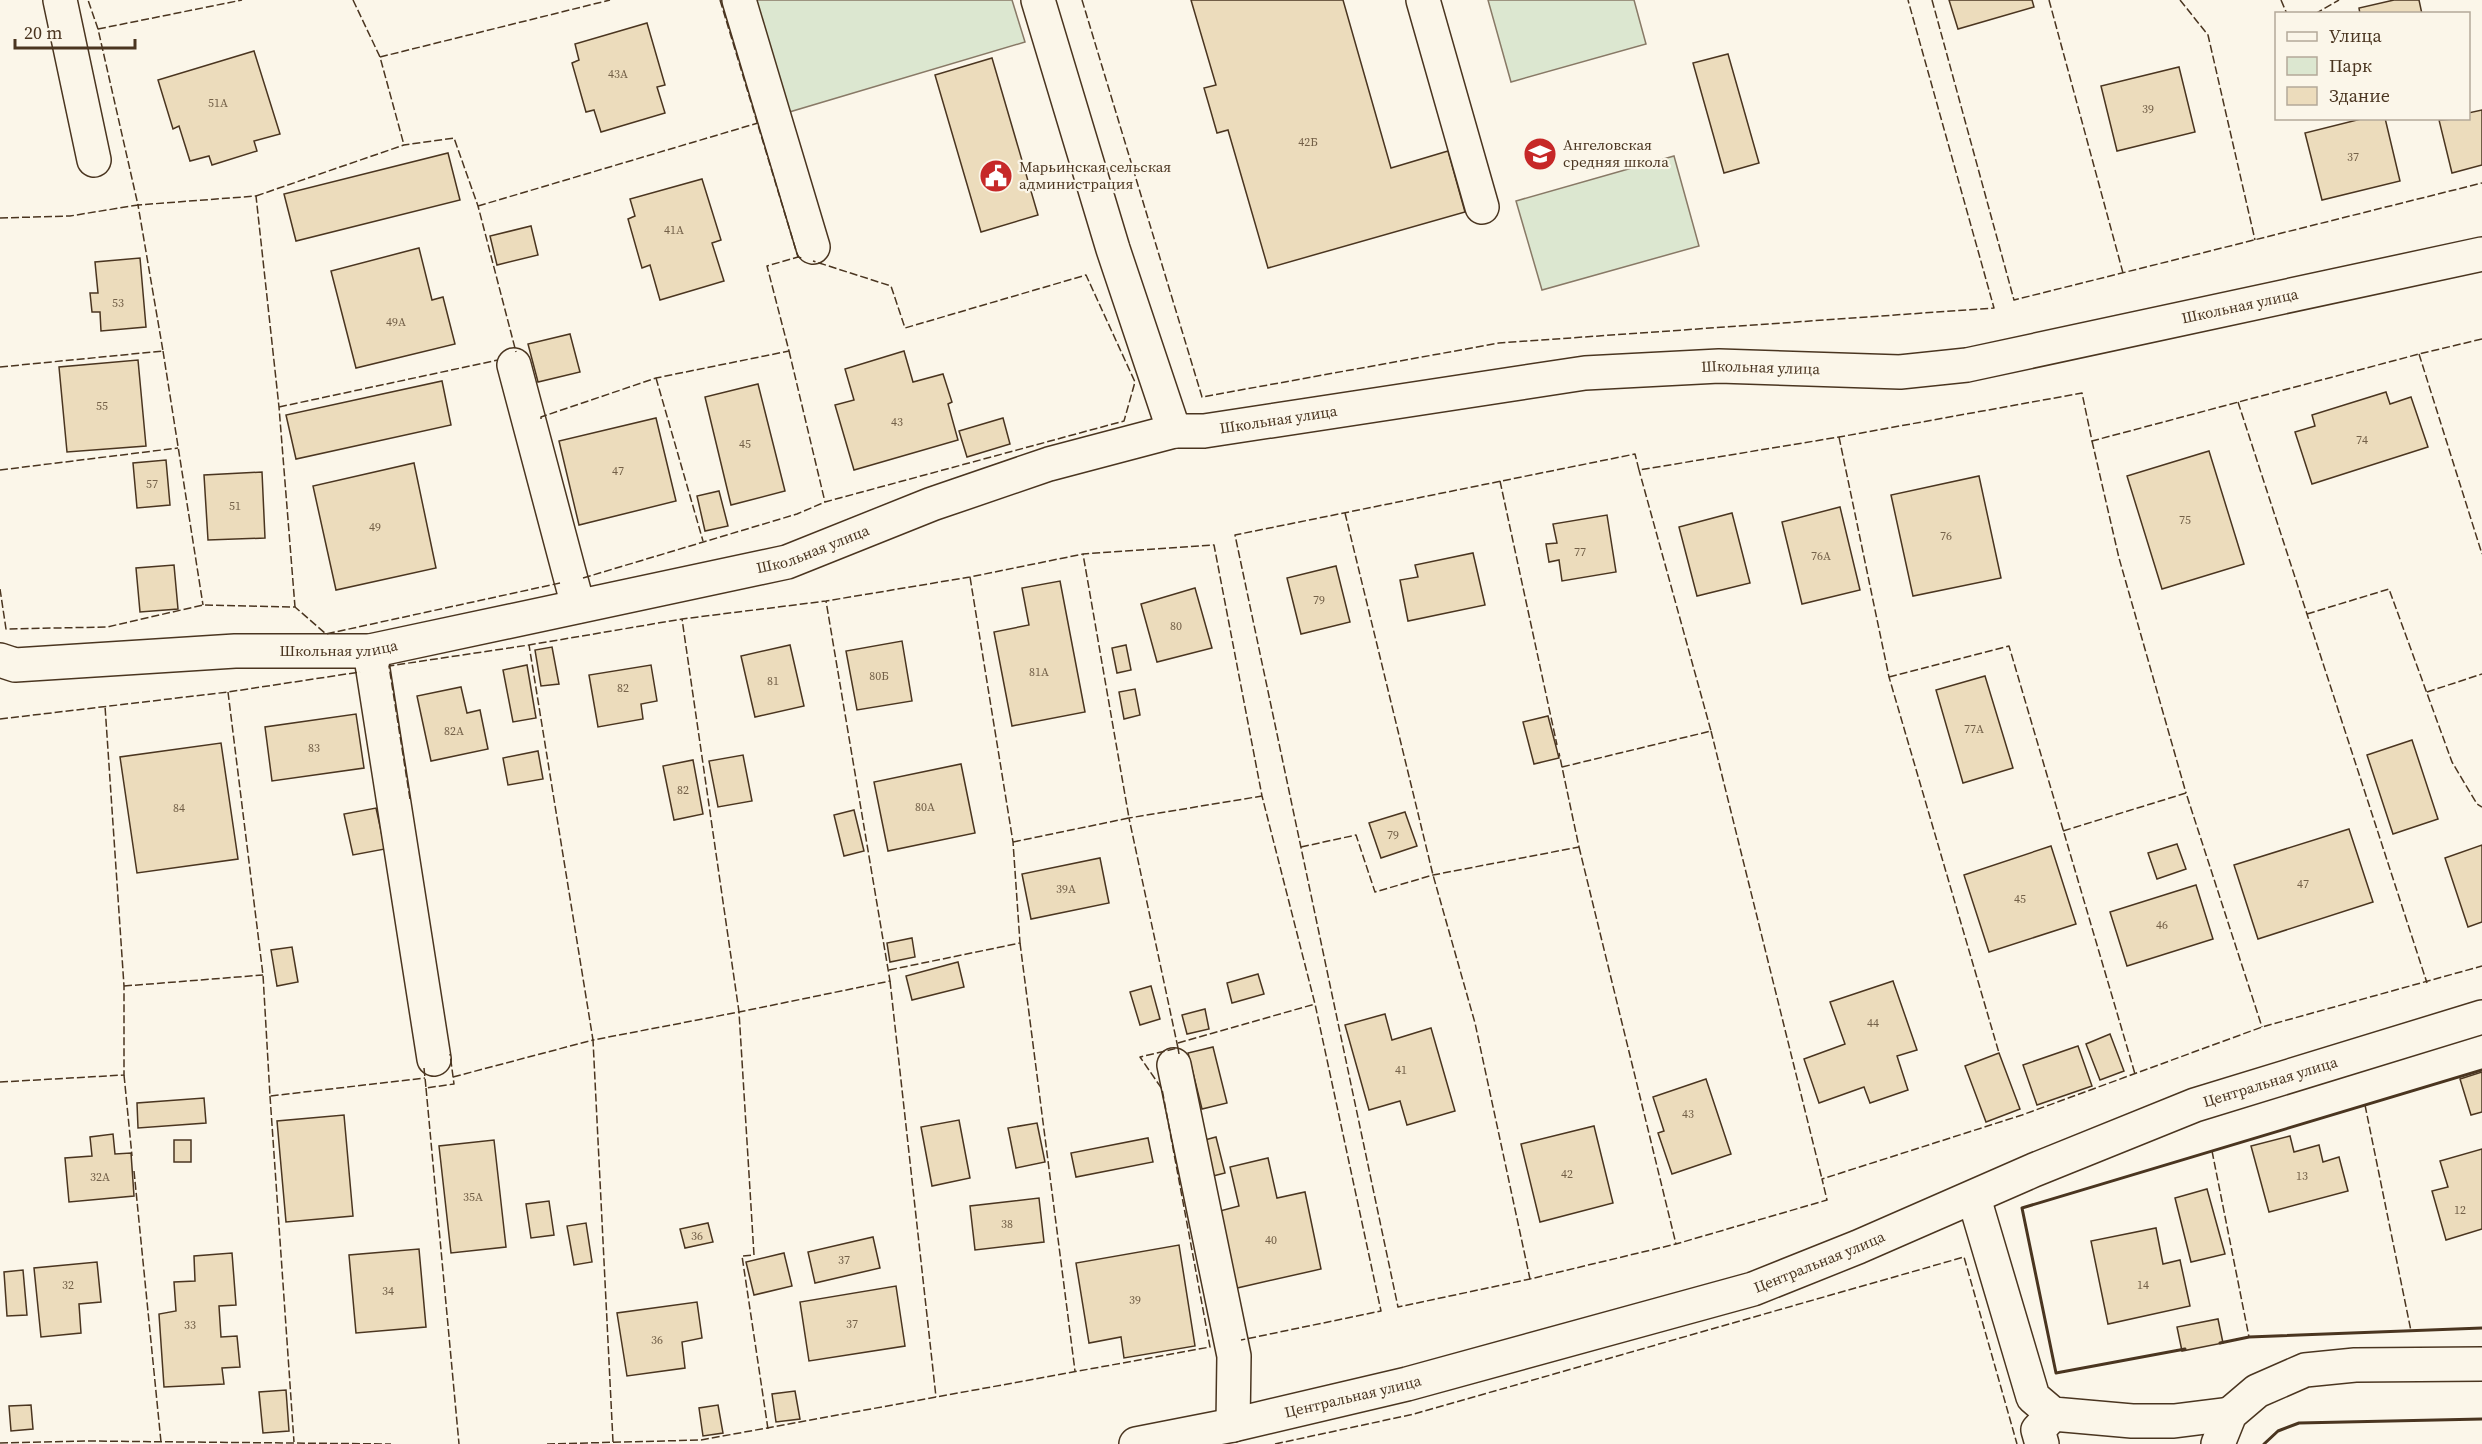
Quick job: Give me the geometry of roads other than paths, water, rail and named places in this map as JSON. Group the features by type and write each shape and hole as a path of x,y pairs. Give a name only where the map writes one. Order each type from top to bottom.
{"street":[{"path":"60,0 94,160"},
{"path":"739,0 813,247"},
{"path":"1038,0 1113,249 1174,431"},
{"path":"1423,0 1482,207"},
{"name":"Школьная улица","path":"0,660 15,665 235,651 370,651 787,562 932,504 1049,464 1174,431 1204,430 1586,373 1719,366 1900,372 1967,365 2482,254"},
{"path":"514,365 578,606"},
{"path":"370,651 434,1059"},
{"name":"Центральная улица","path":"1136,1444 1233,1425 1407,1384 1753,1289 1974,1198 2034,1170 2195,1105 2482,1017"},
{"path":"1174,1065 1234,1356 1233,1425"},
{"path":"1974,1198 2033,1397 2053,1414 2132,1421 2174,1421 2230,1414"},
{"path":"2218,1444 2230,1414 2257,1391 2305,1370 2355,1365 2482,1364"},
{"path":"2042,1444 2038,1430 2053,1414"}],"place":[{"name":"Ангеловская средняя школа","path":"1540,154"},
{"name":"Марьинская сельская администрация","path":"996,176"}]}
